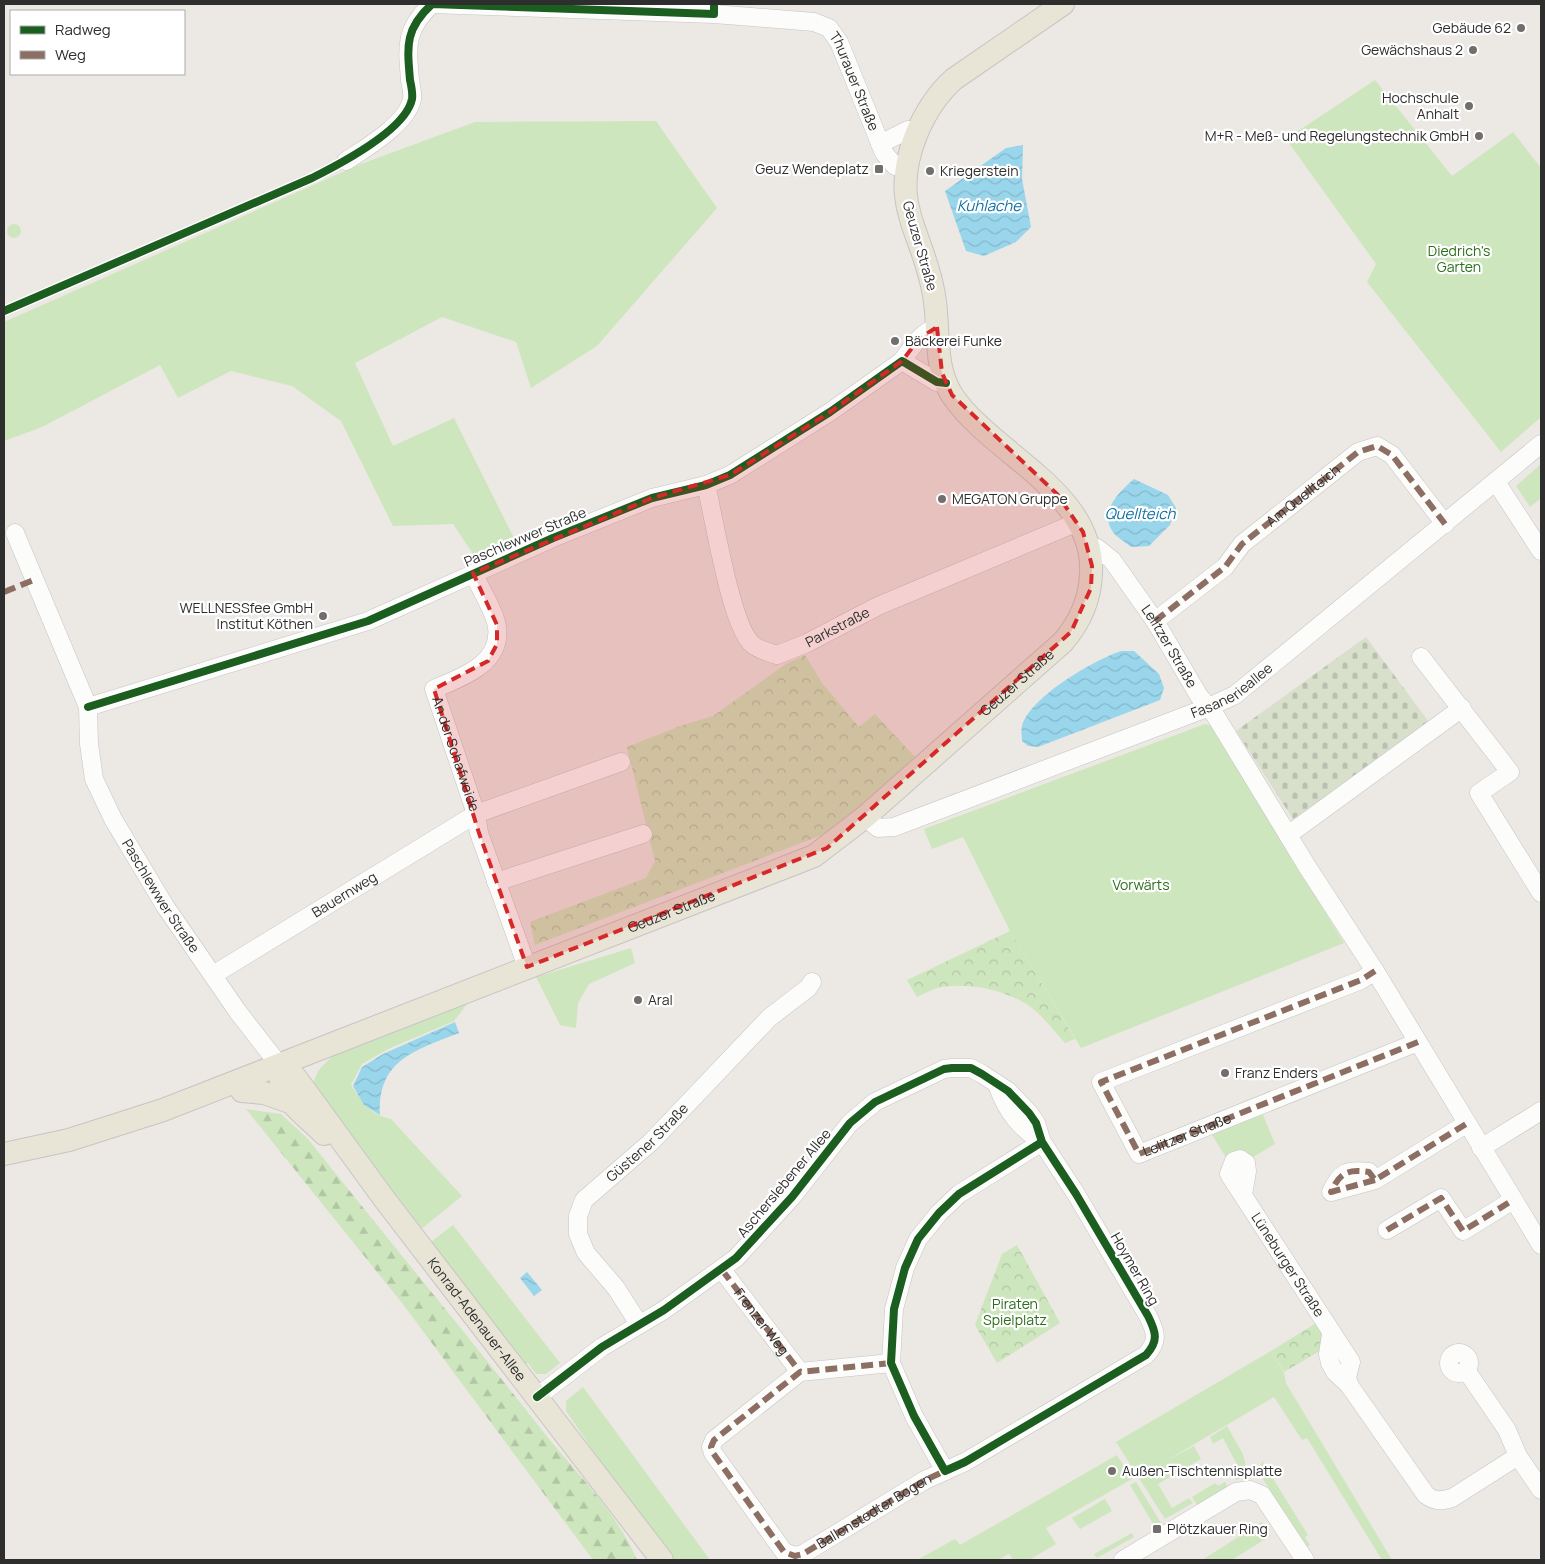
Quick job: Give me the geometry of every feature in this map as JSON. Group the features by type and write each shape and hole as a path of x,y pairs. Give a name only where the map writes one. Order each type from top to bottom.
{"main road":[{"name":"Geuzer Straße","path":"4,1154 100,1131 280,1066 527,967 814,856 865,817 1052,652 1071,632 1083,612 1091,588 1092,566 1089,549 1078,522 1057,494 968,414 946,383 940,363 931,280 906,200 905,169 918,130 933,102 946,86 1063,4"},
{"path":"280,1066 280,1087 287,1101"},
{"name":"Konrad-Adenauer-Allee","path":"280,1066 292,1074 299,1082 385,1200 662,1560"},
{"path":"236,1082 242,1091 264,1093 287,1101"},
{"name":"Konrad-Adenauer-Allee","path":"287,1101 318,1128 385,1200"},
{"name":"Konrad-Adenauer-Allee","path":"623,1511 647,1560"}],"street":[{"name":"Thurauer Straße","path":"346,162 402,119 412,99 408,52 409,32 419,16 432,4 714,9 814,22 829,28 839,42 880,144 889,160 896,166 905,169"},
{"name":"Thurauer Straße","path":"880,144 908,130 918,130"},
{"name":"Paschlewwer Straße","path":"88,707 368,621 553,538 652,498 706,485 730,475 768,453 902,361 918,339 928,330 937,327"},
{"path":"902,361 937,382 946,383"},
{"name":"Fasanerieallee","path":"865,817 878,828 894,827 1209,707 1246,688 1541,444"},
{"name":"Am Quellteich","path":"1155,621 1225,567 1242,544 1358,452 1377,446 1392,455 1445,524"},
{"path":"1496,482 1541,551"},
{"name":"Parkstraße","path":"706,485 732,604 742,630 752,644 777,655 805,644 878,606 1078,522"},
{"name":"Paschlewwer Straße","path":"15,533 88,707 89,744 94,779 113,819 165,906 280,1066"},
{"name":"Lelitzer Straße","path":"1089,549 1097,548 1112,560 1155,621 1288,835 1375,970 1466,1124 1541,1245"},
{"name":"An der Schafweide","path":"473,574 497,625 497,644 488,661 464,676 434,689 476,814 479,833 527,967"},
{"path":"1421,657 1510,772 1479,793 1541,893"},
{"path":"1288,835 1462,708"},
{"path":"476,814 621,762"},
{"name":"Bauernweg","path":"213,975 476,814"},
{"path":"496,882 643,834"},
{"name":"Lelitzer Straße","path":"1375,970 1361,980 1101,1082 1139,1154 1418,1042"},
{"name":"Güstener Straße","path":"639,1324 584,1246 578,1234 578,1216 584,1200 651,1142 769,1018 808,988 812,982"},
{"name":"Ascherslebener Allee","path":"537,1397 602,1347 722,1270 764,1230 850,1123 875,1102 944,1069 971,1068 996,1082 1001,1097 1023,1130 1042,1142"},
{"path":"1481,1148 1541,1111"},
{"path":"1375,1180 1466,1124"},
{"path":"945,1471 914,1416 891,1363 894,1309 905,1268 918,1239 939,1213 959,1194 1042,1142"},
{"name":"Hoymer Ring","path":"945,1471 984,1452 1146,1355 1153,1347 1156,1339 1156,1331 1148,1316 1076,1194 1042,1142"},
{"name":"Lüneburger Straße","path":"1244,1195 1331,1334 1351,1362 1347,1377 1349,1385 1417,1484 1432,1500 1441,1501 1452,1498 1518,1456"},
{"path":"1387,1230 1441,1198 1462,1231 1513,1200"},
{"name":"Frenzer Weg","path":"722,1270 800,1372"},
{"path":"800,1372 891,1363"},
{"path":"1466,1370 1507,1430 1518,1456 1541,1490"},
{"name":"Ballenstedter Bogen","path":"800,1372 714,1440 711,1447 715,1458 784,1552 795,1556 803,1554 925,1480 945,1471"},
{"path":"1123,1560 1223,1498 1236,1492 1250,1490 1262,1495 1268,1502 1305,1560"}],"highlighted area":[{"path":"937,327 942,373 952,395 1057,494 1083,532 1092,566 1091,588 1071,632 827,848 527,967 479,833 434,689 488,661 497,644 497,625 473,573 652,498 730,475 830,412 902,361 919,339"}],"green space":[{"name":"Diedrich's Garten","path":"1375,80 1452,176 1513,132 1541,168 1541,417 1501,452 1367,282 1376,264 1286,139"},
{"path":"656,121 717,208 597,346 531,388 516,342 442,317 355,363 393,446 454,418 515,540 473,554 453,524 393,526 341,421 292,386 231,371 178,398 160,365 42,427 4,441 4,322 361,164 475,122"},
{"path":"11,224 17,224 21,231 17,238 11,238 7,234 7,228"},
{"path":"1541,464 1541,498 1530,507 1516,486"},
{"path":"1366,637 1431,725 1293,819 1236,731"},
{"path":"805,655 822,683 859,727 875,714 916,758 830,832 535,945 530,922 646,878 655,861 627,747 680,726 713,716 786,664"},
{"name":"Vorwärts","path":"1205,724 1211,726 1344,943 1081,1048 1010,931 963,837 932,849 924,829"},
{"path":"1010,931 1075,1039 1065,1043 1034,1009 1012,996 980,987 948,986 917,997 907,980"},
{"path":"631,948 635,963 589,984 578,1003 576,1028 560,1025 536,977"},
{"path":"470,1000 454,1021 388,1049 362,1064 351,1085 372,1111 391,1119 462,1196 420,1230 313,1089 315,1078 319,1070 333,1056"},
{"path":"246,1109 281,1114 308,1139 606,1507 628,1541 637,1560 593,1560 402,1303"},
{"path":"1261,1110 1275,1144 1250,1159 1246,1151 1227,1159 1209,1130"},
{"path":"453,1225 560,1363 546,1374 536,1374 528,1363 523,1366 431,1249 432,1241"},
{"name":"Piraten Spielplatz","path":"1017,1245 1060,1323 997,1363 975,1325 1002,1254"},
{"path":"1321,1320 1328,1350 1318,1352 1284,1372 1271,1351"},
{"path":"1271,1351 1284,1373 1286,1383 1392,1560 1382,1560 1307,1438 1302,1440 1274,1397 1164,1462 1194,1446 1201,1459 1158,1484 1172,1508 1189,1498 1193,1503 1165,1519 1116,1442"},
{"path":"583,1387 710,1560 668,1560 566,1411 566,1401"},
{"path":"1227,1426 1243,1454 1248,1475 1236,1480 1234,1476 1241,1472 1223,1438 1213,1444 1210,1437"},
{"path":"1117,1455 1132,1479 1046,1528 1056,1544 1029,1560 1013,1560 1009,1554 998,1560 917,1560 955,1539 960,1545"},
{"path":"1262,1461 1308,1535 1305,1537 1310,1545 1306,1547 1259,1473"},
{"path":"1136,1482 1161,1523 1155,1527 1130,1485"},
{"path":"1225,1482 1232,1494 1201,1511 1192,1497 1215,1483 1218,1486"},
{"path":"1105,1499 1112,1511 1080,1529 1072,1518"},
{"path":"1262,1522 1270,1536 1232,1560 1202,1560"},
{"path":"1132,1533 1134,1537 1097,1558 1094,1554"}],"water":[{"name":"Kuhlache","path":"1023,145 1022,179 1031,227 1016,242 984,256 966,251 945,191 1006,148"},
{"name":"Quellteich","path":"1134,479 1168,495 1176,508 1170,525 1149,546 1131,547 1113,532 1109,524 1109,510 1113,502"},
{"path":"1121,651 1134,651 1159,674 1164,688 1160,700 1038,747 1028,746 1022,741 1022,726 1027,715 1037,703 1064,681 1080,671 1095,662"},
{"path":"455,1022 459,1033 415,1052 403,1059 393,1069 385,1081 381,1096 380,1115 364,1105 353,1086 362,1067 383,1054"},
{"path":"527,1272 542,1290 534,1296 520,1278"}],"marked path":[{"path":"1155,621 1225,567 1242,544 1358,452 1377,446 1392,455 1445,524"},
{"path":"4,592 36,579"},
{"path":"1375,971 1361,980 1101,1082 1139,1154 1418,1042"},
{"path":"1375,1180 1331,1192 1341,1176 1346,1173 1355,1171 1369,1172 1375,1180 1466,1124"},
{"path":"1387,1230 1441,1198 1463,1231 1513,1200"},
{"path":"722,1270 800,1372"},
{"path":"891,1363 800,1372 714,1440 711,1447 713,1453 784,1552 795,1556 803,1554 925,1480 945,1471"}],"cycle path":[{"path":"4,311 312,178 338,165 370,145 398,123 407,111 412,99 408,57 410,38 417,22 432,4 714,14 714,4"},
{"path":"88,707 368,621 553,538 652,498 706,485 730,475 830,412 902,361 937,382 946,383"},
{"path":"537,1397 602,1347 664,1310 736,1258 792,1197 850,1123 875,1102 944,1069 971,1068 1008,1091 1036,1123 1042,1142 1076,1194 1148,1316 1155,1336 1153,1345 1146,1355 965,1462 945,1471 914,1416 891,1363 894,1309 905,1268 918,1239 939,1213 959,1194 1042,1142"}],"place":[{"name":"Gebäude 62","path":"1521,28"},
{"name":"Gewächshaus 2","path":"1473,50"},
{"name":"Hochschule Anhalt","path":"1469,106"},
{"name":"M+R - Meß- und Regelungstechnik GmbH","path":"1479,136"},
{"name":"Geuz Wendeplatz","path":"879,169"},
{"name":"Kriegerstein","path":"930,171"},
{"name":"Bäckerei Funke","path":"895,341"},
{"name":"MEGATON Gruppe","path":"942,499"},
{"name":"WELLNESSfee GmbH Institut Köthen","path":"323,616"},
{"name":"Aral","path":"638,1000"},
{"name":"Franz Enders","path":"1225,1073"},
{"name":"Außen-Tischtennisplatte","path":"1112,1471"},
{"name":"Plötzkauer Ring","path":"1157,1529"}]}
